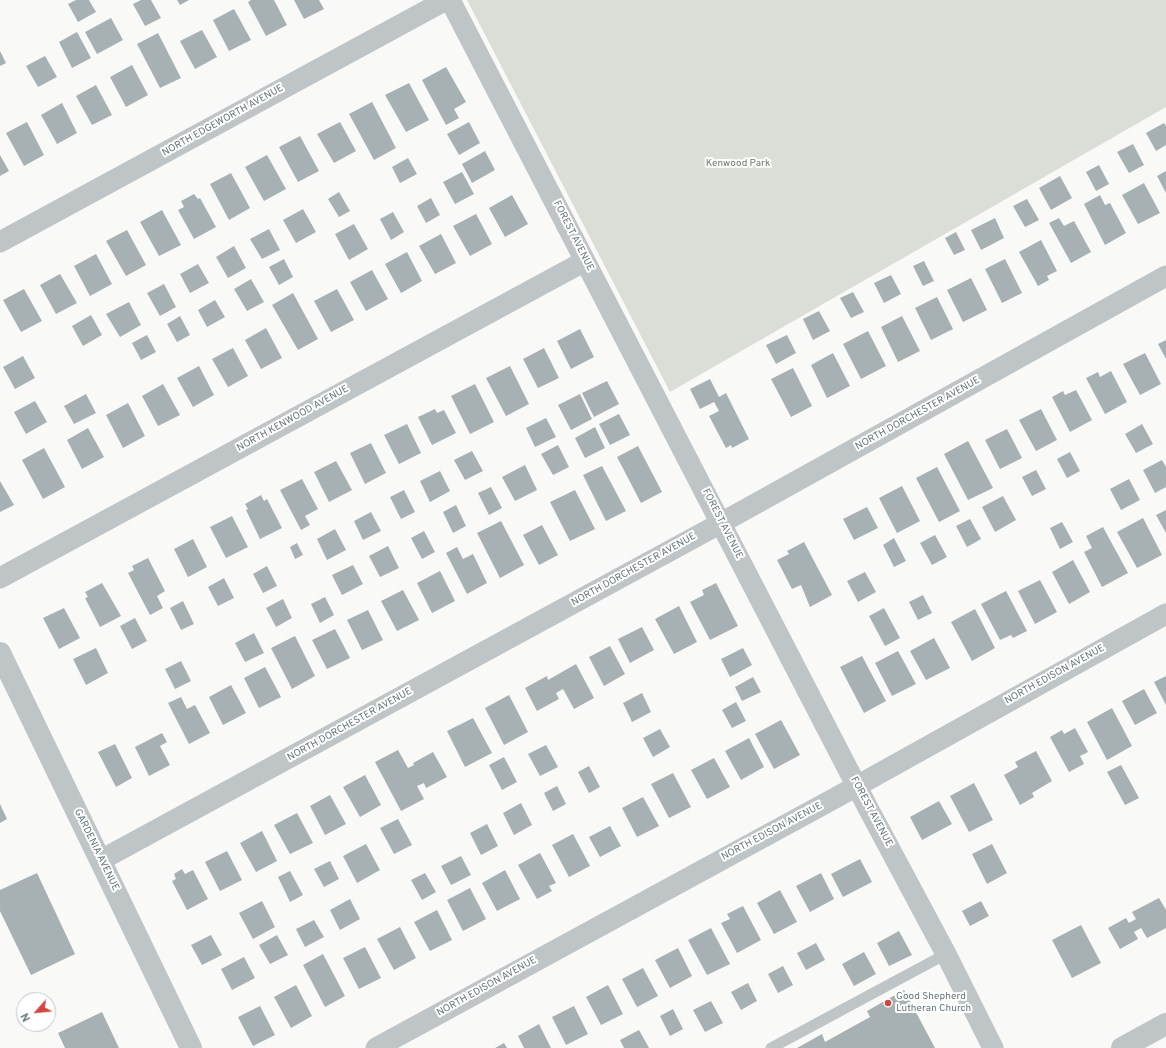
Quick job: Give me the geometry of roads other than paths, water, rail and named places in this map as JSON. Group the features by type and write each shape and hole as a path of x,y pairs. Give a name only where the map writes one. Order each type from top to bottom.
{"street":[{"name":"NORTH EDGEWORTH AVENUE","path":"0,242 446,0"},
{"name":"FOREST AVENUE","path":"450,0 857,786 946,954 993,1048"},
{"name":"NORTH KENWOOD AVENUE","path":"0,578 585,261"},
{"name":"NORTH DORCHESTER AVENUE","path":"101,860 721,522 1166,276"},
{"name":"NORTH EDISON AVENUE","path":"376,1048 857,786 1166,614"},
{"name":"GARDENIA AVENUE","path":"0,653 191,1048"},
{"path":"1122,1048 1166,1024"}],"lane":[{"path":"771,1048 946,954"}],"place":[{"name":"Good Shepherd Lutheran Church","path":"888,1003"}],"park label":[{"name":"Kenwood Park","path":"738,164"}]}
